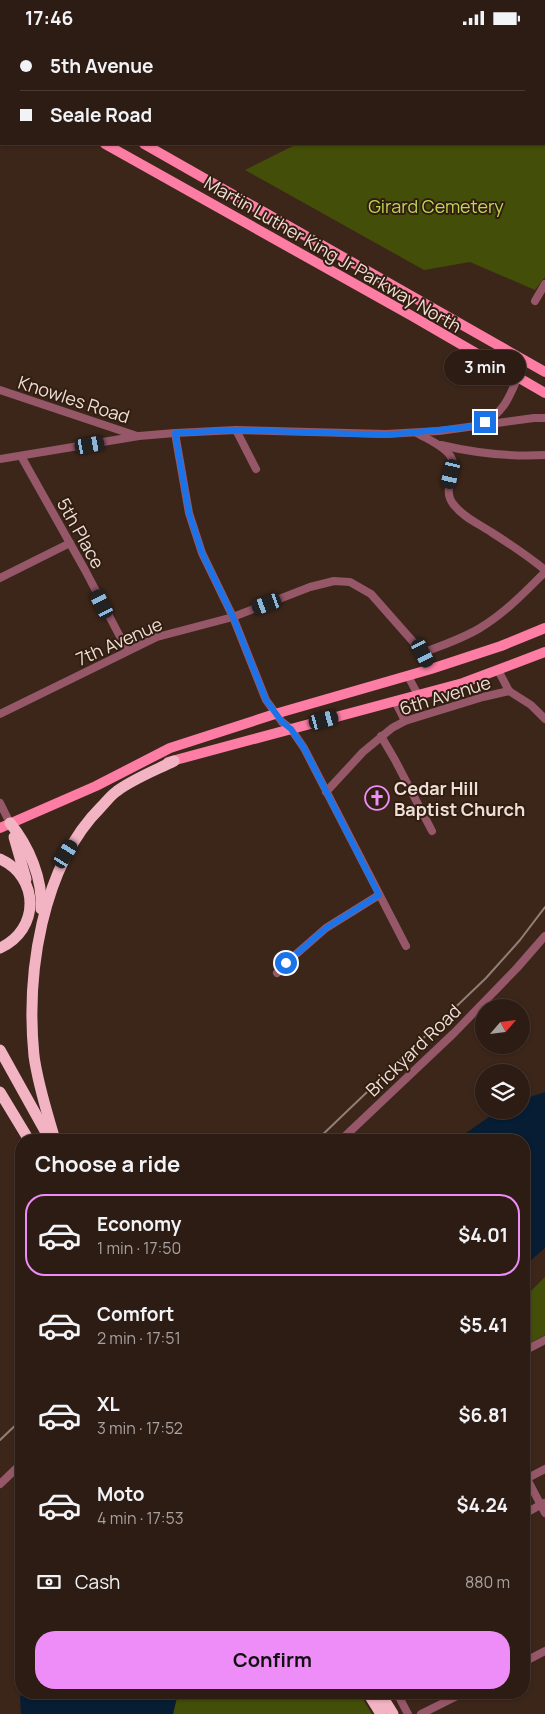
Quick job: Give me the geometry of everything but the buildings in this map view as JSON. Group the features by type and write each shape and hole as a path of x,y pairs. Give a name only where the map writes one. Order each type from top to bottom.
{"highway":[{"path":"40,932 49,898 66,854 88,819 116,791 174,761"},
{"path":"5,826 20,835 38,876 42,895 40,932 33,981 32,1015 34,1057 42,1097 53,1134"},
{"path":"0,948 10,943 22,931 29,916 31,899 5,826"},
{"path":"0,859 12,865 27,884"},
{"path":"0,1050 47,1134"},
{"path":"0,1092 25,1134"},
{"path":"0,1107 24,1134"},
{"path":"372,1699 381,1714"},
{"path":"384,1699 393,1714"}],"main road":[{"name":"Martin Luther King Jr Parkway North","path":"107,145 545,393"},
{"name":"Martin Luther King Jr Parkway North","path":"146,145 545,371"},
{"path":"5,826 96,786 170,748 275,714 432,669 501,646 545,628"},
{"path":"96,786 174,761 463,683 545,652"}],"street":[{"path":"536,301 545,284"},
{"path":"469,427 485,422 504,407 525,361"},
{"name":"Knowles Road","path":"0,390 82,419 138,436"},
{"path":"0,460 138,436 175,433 236,430 353,434 417,433 545,418"},
{"path":"236,430 256,469"},
{"path":"175,433 182,481 202,553 233,617 266,700 275,714 291,729 304,748 406,946"},
{"path":"417,433 446,451 451,457 453,462 448,485 449,499 454,505 466,516 545,571 520,597 481,628 423,653 432,669"},
{"path":"434,444 471,452 522,457 545,455"},
{"name":"5th Place","path":"21,457 70,543 127,651"},
{"path":"0,578 70,543"},
{"name":"7th Avenue","path":"0,715 157,637 233,617 310,587 334,581 341,580 358,585 371,594 423,653"},
{"path":"498,670 509,691 531,705 545,719"},
{"path":"408,676 418,695"},
{"name":"6th Avenue","path":"326,792 380,736 405,721 509,691"},
{"path":"395,701 405,721"},
{"path":"380,736 395,760 432,831"},
{"path":"0,803 5,826"},
{"path":"277,973 326,928 379,895"},
{"name":"Brickyard Road","path":"347,1134 454,1033 518,968 545,936"},
{"path":"530,1348 545,1340"},
{"path":"530,1475 545,1469"},
{"path":"0,1484 15,1470"},
{"path":"530,1484 543,1504 545,1513"},
{"path":"530,1511 543,1504"},
{"path":"530,1659 545,1651"},
{"path":"400,1699 408,1714"},
{"path":"421,1714 451,1699"}],"green space":[{"name":"Girard Cemetery","path":"295,145 545,145 545,277 535,290 470,262 424,270 245,170"},
{"path":"545,1277 545,1335 530,1343 530,1292"},
{"path":"177,1699 363,1699 372,1714 173,1714"}],"water":[{"path":"545,1092 545,1248 530,1261 530,1134 465,1134 486,1119 530,1119 530,1097"},
{"path":"20,1699 177,1699 173,1714 21,1714"}],"railway":[{"path":"323,1134 486,978 520,940 545,907"},
{"path":"0,1440 15,1426"}],"place":[{"name":"Cedar Hill Baptist Church","path":"377,798"}],"route":[{"path":"286,963 326,928 379,895 304,748 291,729 275,714 266,700 233,617 202,553 189,513 175,433 236,430 386,435 439,431 469,427 485,422"}]}
